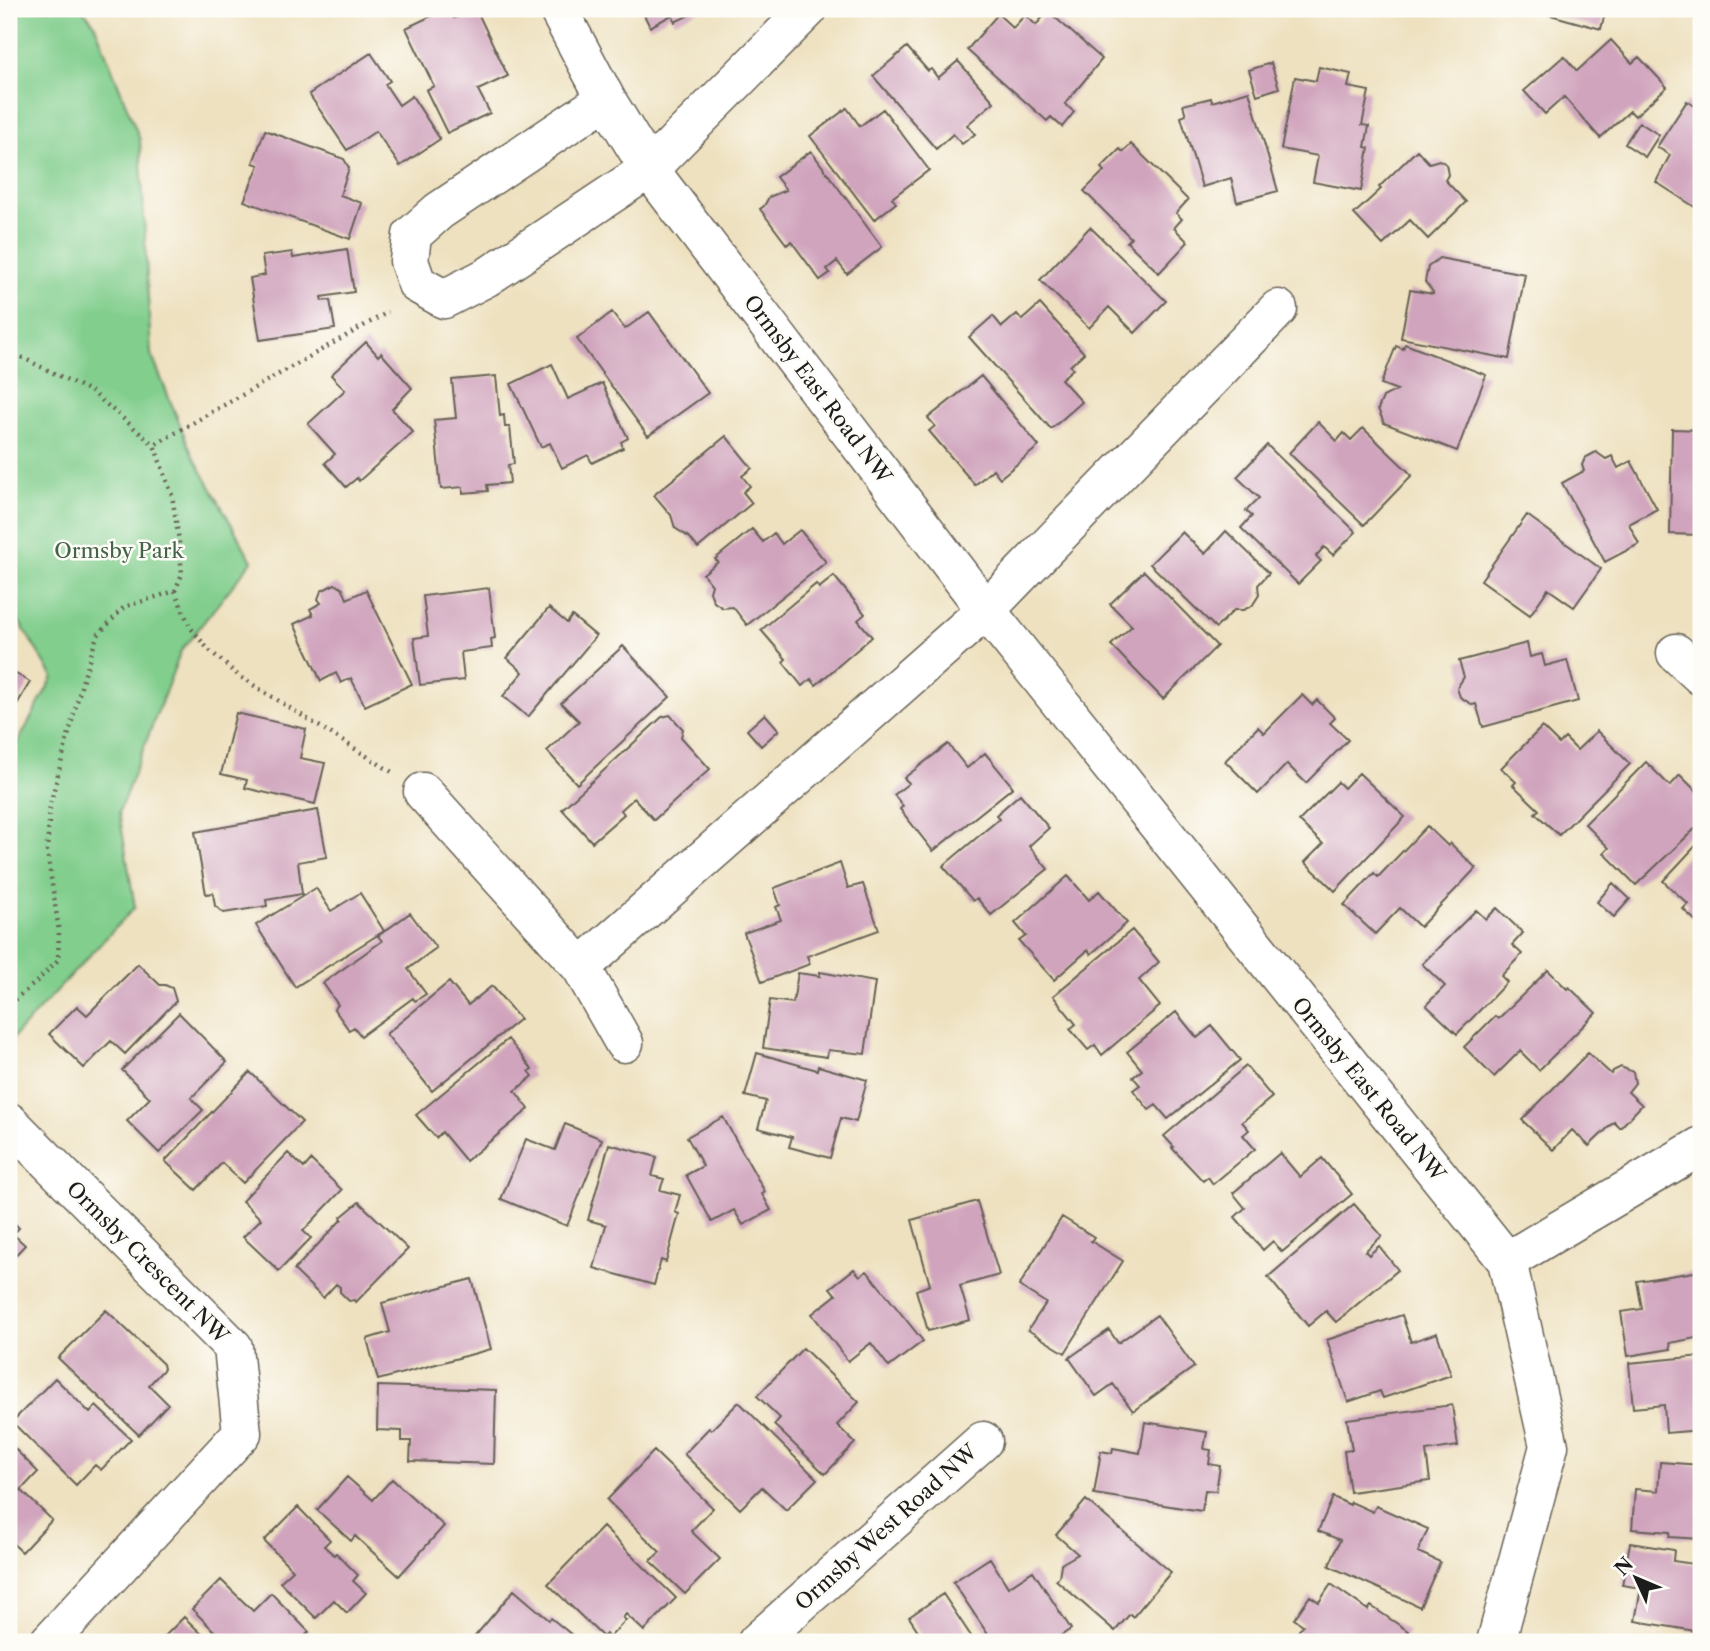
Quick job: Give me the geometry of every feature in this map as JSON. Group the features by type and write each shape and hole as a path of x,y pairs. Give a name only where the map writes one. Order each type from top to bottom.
{"street":[{"name":"Ormsby East Road NW","path":"558,9 606,99 649,169 986,610 1507,1261 1549,1446 1496,1642"},
{"path":"606,99 439,211 412,235 409,261 417,285 444,299 487,277 649,169 808,9"},
{"path":"581,967 986,610 1278,309"},
{"path":"423,792 581,967 624,1043"},
{"name":"Ormsby Crescent NW","path":"9,1122 233,1347 242,1433 49,1642"},
{"path":"1507,1261 1701,1146"},
{"name":"Ormsby West Road NW","path":"757,1642 983,1441"}],"path":[{"path":"154,444 388,312"},
{"path":"9,351 92,392 154,444 172,495 179,541 181,574 175,592 190,627 208,649 239,676 423,792"},
{"path":"9,1004 58,960 60,931 47,851 50,805 97,636 124,607 175,592"}],"green space":[{"name":"Ormsby Park","path":"9,9 82,9 94,23 140,140 151,354 192,454 252,561 181,651 119,812 135,907 9,1042 9,759 53,677 9,605"}],"building":[{"path":"449,9 454,18 476,9 508,76 478,90 490,113 447,133 426,90 434,86 406,28"},
{"path":"641,9 702,9 675,22 672,15 650,27"},
{"path":"1529,9 1606,9 1601,29"},
{"path":"1048,11 1102,59 1065,104 1074,112 1062,127 1051,117 1047,121 967,50 998,14 1013,28 1025,15 1036,25"},
{"path":"1611,40 1632,63 1639,57 1667,87 1635,116 1630,111 1600,138 1564,97 1545,114 1524,91 1564,56 1577,71"},
{"path":"907,47 928,71 931,69 938,78 958,61 994,102 967,125 975,134 962,144 953,134 936,149 873,76"},
{"path":"371,53 390,81 385,84 399,105 412,96 440,139 400,166 376,131 347,150 309,94"},
{"path":"1271,63 1279,88 1257,95 1249,70"},
{"path":"1319,67 1351,74 1348,87 1369,91 1362,125 1369,126 1365,147 1369,148 1361,191 1313,182 1318,156 1281,149 1295,77 1316,81"},
{"path":"1249,91 1278,191 1237,202 1231,178 1202,187 1181,117 1186,115 1183,105 1211,98 1212,102"},
{"path":"1687,101 1701,110 1701,211 1656,182 1670,155 1657,147"},
{"path":"847,108 860,126 883,109 929,170 892,198 896,203 874,220 810,136"},
{"path":"1639,122 1659,135 1645,157 1625,144"},
{"path":"265,130 344,159 349,168 340,195 362,203 350,239 244,201 259,165 253,163"},
{"path":"1131,144 1188,200 1176,213 1182,219 1174,228 1188,242 1159,273 1127,242 1131,238 1084,191 1104,171 1101,168 1120,149 1123,152"},
{"path":"1417,150 1429,163 1439,160 1446,164 1448,175 1445,180 1466,202 1428,239 1410,220 1383,245 1354,214"},
{"path":"811,151 882,247 847,274 837,261 827,269 830,273 820,280 791,241 787,245 760,209 769,197 786,190 776,177"},
{"path":"1090,227 1166,301 1135,333 1109,307 1089,328 1040,280"},
{"path":"347,249 354,292 321,297 322,301 330,300 335,329 260,340 250,278 265,275 262,256 292,252 293,258"},
{"path":"1439,258 1525,274 1509,359 1401,338 1410,290 1433,294 1425,282 1428,267"},
{"path":"1040,304 1084,353 1070,366 1073,369 1061,379 1082,402 1051,429 969,337 993,316 1002,327 1017,314 1022,320"},
{"path":"612,312 625,329 649,312 708,393 648,436 577,339"},
{"path":"366,342 378,356 381,353 412,388 392,409 413,432 359,481 357,478 346,487 325,463 335,454 308,424 345,390 331,375"},
{"path":"1405,344 1486,375 1457,451 1384,423 1378,409 1383,397 1397,390 1381,384 1396,346 1403,349"},
{"path":"552,364 568,399 602,383 628,438 621,442 623,448 592,463 588,455 562,468 550,443 541,447 511,384"},
{"path":"496,376 500,416 504,415 505,427 510,427 514,464 508,465 510,483 487,485 488,491 463,493 463,487 441,489 434,420 456,418 452,380"},
{"path":"981,376 1039,446 1000,478 993,469 975,485 929,431 935,426 928,418"},
{"path":"1318,422 1337,441 1344,433 1351,440 1363,428 1412,475 1364,525 1289,453"},
{"path":"1672,429 1701,430 1701,535 1670,534"},
{"path":"726,436 752,468 742,476 750,486 743,492 752,503 698,548 690,538 675,528 671,515 654,495"},
{"path":"1267,445 1356,532 1333,555 1324,547 1316,556 1321,561 1298,584 1241,528 1252,516 1246,511 1259,498 1237,477"},
{"path":"1596,452 1606,459 1612,456 1618,468 1631,461 1657,509 1629,524 1639,544 1605,562 1562,483 1584,471 1582,465 1585,458"},
{"path":"1527,515 1601,569 1574,607 1548,589 1530,615 1481,580"},
{"path":"752,529 763,542 774,533 782,544 800,530 826,562 747,625 733,607 723,608 714,602 710,592 712,585 703,574 718,562 715,559"},
{"path":"1226,531 1269,573 1258,585 1259,595 1252,606 1234,610 1216,628 1150,564 1182,532 1205,554"},
{"path":"1144,571 1217,646 1163,699 1111,645 1132,626 1110,604"},
{"path":"834,576 865,614 858,620 872,637 816,685 811,679 802,686 783,662 786,659 761,630 816,584 819,588"},
{"path":"335,584 343,589 347,599 366,590 412,684 365,706 351,678 341,683 336,673 321,681 294,624 313,615 310,609 321,603 318,599 321,591"},
{"path":"489,588 495,638 491,639 492,648 461,652 464,680 420,685 414,638 428,636 423,596"},
{"path":"549,608 567,623 572,616 596,636 528,717 503,696 523,672 507,658"},
{"path":"1527,643 1530,657 1542,654 1545,666 1567,660 1578,701 1483,727 1476,704 1473,705 1460,697 1457,688 1464,677 1459,661"},
{"path":"623,646 670,697 577,784 547,751 579,721 561,703"},
{"path":"9,670 30,682 9,718"},
{"path":"1302,695 1312,705 1317,700 1335,718 1330,723 1348,740 1306,783 1287,764 1258,794 1225,761 1258,727 1264,733"},
{"path":"236,713 306,729 300,758 325,763 315,804 245,788 247,780 221,774"},
{"path":"765,714 779,730 761,746 747,730"},
{"path":"670,715 683,729 681,737 710,769 654,820 634,798 621,810 624,814 592,842 562,809 662,717"},
{"path":"1542,727 1559,744 1565,738 1577,750 1597,731 1630,764 1559,835 1535,813 1539,810 1513,785 1516,782 1501,768"},
{"path":"948,744 967,768 985,753 1013,787 933,851 900,809 903,806 894,795 909,783 904,778"},
{"path":"1646,762 1670,786 1680,775 1701,796 1701,823 1636,885 1604,853 1609,848 1585,824"},
{"path":"1359,773 1405,817 1335,891 1305,862 1323,844 1299,821 1338,782 1344,788"},
{"path":"1020,794 1049,828 1029,846 1048,869 991,915 977,898 973,901 943,866 999,819 996,815"},
{"path":"318,810 327,857 298,862 302,894 266,900 267,906 224,913 215,906 213,893 206,894 195,832"},
{"path":"1427,826 1476,868 1420,927 1400,908 1375,934 1344,905 1374,873 1378,877"},
{"path":"1701,840 1701,926 1683,909 1688,904 1663,881"},
{"path":"840,863 848,888 863,884 879,930 807,956 810,964 762,982 744,933 781,920 776,907 780,905 774,888"},
{"path":"1068,876 1089,900 1099,891 1127,923 1091,954 1088,950 1054,980 1019,941 1026,936 1015,923"},
{"path":"1613,883 1630,899 1614,917 1597,902"},
{"path":"316,888 331,911 360,893 384,931 295,987 256,925"},
{"path":"1497,908 1523,933 1512,945 1522,954 1501,976 1507,982 1457,1034 1426,1005 1445,986 1422,964 1476,910 1486,919"},
{"path":"410,913 436,948 408,969 426,994 415,1001 413,998 361,1036 354,1027 349,1030 334,1009 338,1005 323,983 382,941 378,936"},
{"path":"1132,930 1159,962 1139,980 1160,1006 1102,1055 1095,1045 1088,1050 1070,1029 1076,1024 1053,996"},
{"path":"138,964 160,985 172,988 176,1001 125,1054 111,1041 84,1068 49,1034 77,1006 87,1015"},
{"path":"1548,970 1596,1013 1539,1070 1520,1051 1494,1077 1464,1047 1495,1016 1498,1019"},
{"path":"820,972 875,982 865,1054 828,1050 827,1057 763,1048 770,1000 793,1003 798,973 820,976"},
{"path":"449,982 468,1005 492,986 520,1019 432,1091 386,1034"},
{"path":"1176,1012 1197,1038 1212,1026 1240,1060 1168,1119 1156,1105 1149,1110 1133,1090 1140,1085 1133,1077 1142,1070 1127,1052"},
{"path":"179,1013 227,1062 191,1098 203,1110 159,1153 127,1121 150,1098 122,1070"},
{"path":"508,1039 532,1069 529,1071 533,1076 515,1091 529,1109 466,1161 442,1132 436,1138 416,1115"},
{"path":"757,1053 817,1070 818,1066 867,1080 856,1122 841,1118 830,1158 789,1147 792,1137 758,1128 766,1101 745,1096"},
{"path":"1588,1053 1611,1074 1621,1067 1633,1072 1635,1083 1628,1092 1642,1105 1620,1128 1614,1122 1589,1146 1572,1130 1553,1150 1522,1120"},
{"path":"1246,1066 1272,1097 1242,1122 1249,1130 1243,1135 1255,1149 1213,1184 1208,1177 1203,1181 1164,1136"},
{"path":"250,1072 302,1122 243,1183 222,1163 196,1190 165,1161"},
{"path":"723,1117 765,1192 762,1194 771,1210 743,1225 734,1210 712,1222 686,1175 703,1166 687,1137"},
{"path":"565,1124 602,1139 567,1226 501,1199 526,1139 555,1150"},
{"path":"609,1144 657,1157 652,1176 664,1179 660,1190 680,1195 675,1212 679,1214 666,1262 661,1260 654,1285 594,1268 606,1225 588,1220"},
{"path":"288,1153 304,1168 311,1160 342,1190 303,1231 311,1238 279,1271 243,1237 261,1219 242,1201"},
{"path":"1280,1153 1300,1177 1322,1158 1352,1194 1282,1252 1273,1241 1263,1250 1235,1217 1245,1208 1233,1193"},
{"path":"977,1201 999,1275 960,1286 970,1320 928,1331 916,1290 930,1285 912,1220"},
{"path":"359,1202 408,1249 356,1302 349,1301 336,1284 323,1298 294,1270 341,1217"},
{"path":"1354,1204 1382,1236 1365,1251 1369,1255 1379,1246 1398,1270 1336,1322 1326,1311 1308,1326 1268,1277"},
{"path":"1062,1217 1094,1237 1091,1241 1123,1261 1065,1353 1028,1330 1046,1303 1019,1286"},
{"path":"9,1218 19,1228 13,1234 25,1245 9,1262"},
{"path":"854,1269 860,1276 867,1271 923,1341 889,1367 871,1343 848,1361 812,1314 836,1295 830,1288"},
{"path":"1701,1271 1701,1337 1670,1343 1671,1349 1628,1356 1621,1312 1642,1309 1637,1281"},
{"path":"472,1279 491,1349 378,1380 367,1339 390,1332 382,1303"},
{"path":"106,1310 163,1364 164,1369 149,1385 168,1404 139,1435 58,1358"},
{"path":"1157,1315 1194,1367 1133,1411 1113,1384 1096,1396 1069,1358 1109,1330 1118,1343"},
{"path":"1402,1315 1411,1342 1437,1333 1451,1375 1383,1398 1380,1391 1348,1402 1327,1340"},
{"path":"803,1348 859,1402 837,1425 855,1443 825,1474 774,1425 780,1418 757,1396"},
{"path":"1701,1356 1701,1430 1666,1433 1664,1405 1633,1408 1629,1363"},
{"path":"55,1378 90,1413 96,1406 131,1439 101,1470 95,1465 76,1485 12,1422"},
{"path":"378,1386 496,1390 494,1464 410,1461 411,1441 402,1441 402,1431 377,1430"},
{"path":"739,1402 817,1479 786,1510 762,1487 740,1509 684,1454"},
{"path":"1452,1405 1458,1446 1426,1451 1430,1481 1350,1492 1344,1451 1352,1450 1347,1419"},
{"path":"1145,1422 1207,1432 1204,1449 1211,1450 1209,1464 1220,1466 1216,1491 1205,1490 1202,1511 1094,1494 1101,1451 1112,1453 1113,1448 1140,1453"},
{"path":"9,1443 38,1472 21,1490 52,1520 22,1552 9,1540"},
{"path":"654,1451 713,1508 691,1531 720,1559 685,1594 650,1561 660,1552 607,1500"},
{"path":"1660,1462 1701,1465 1701,1539 1669,1537 1670,1532 1632,1529 1635,1489 1658,1491"},
{"path":"347,1477 373,1500 392,1479 444,1526 399,1576 355,1536 351,1541 317,1510"},
{"path":"1333,1497 1373,1512 1376,1506 1428,1529 1418,1552 1440,1562 1420,1607 1329,1566 1340,1540 1318,1531"},
{"path":"1086,1500 1171,1572 1133,1617 1130,1614 1115,1631 1056,1580 1061,1564 1078,1554 1056,1535"},
{"path":"298,1507 330,1540 324,1546 334,1555 336,1553 358,1575 353,1581 366,1593 347,1613 334,1600 316,1618 280,1582 293,1570 264,1541"},
{"path":"603,1527 676,1598 644,1631 626,1614 623,1618 626,1620 609,1638 606,1634 603,1637 548,1584"},
{"path":"1630,1543 1674,1550 1673,1561 1701,1565 1701,1632 1635,1621 1641,1588 1622,1585"},
{"path":"990,1558 1008,1587 1033,1571 1071,1629 1051,1642 993,1642 953,1582"},
{"path":"221,1580 253,1611 271,1593 309,1632 299,1642 225,1642 192,1609"},
{"path":"1331,1584 1368,1610 1371,1606 1408,1631 1401,1642 1292,1640 1303,1625 1294,1619 1310,1596 1319,1602"},
{"path":"514,1590 549,1620 551,1618 577,1639 573,1642 471,1641"},
{"path":"943,1594 975,1642 915,1642 922,1637 909,1617"},
{"path":"184,1617 210,1642 159,1642"}]}
